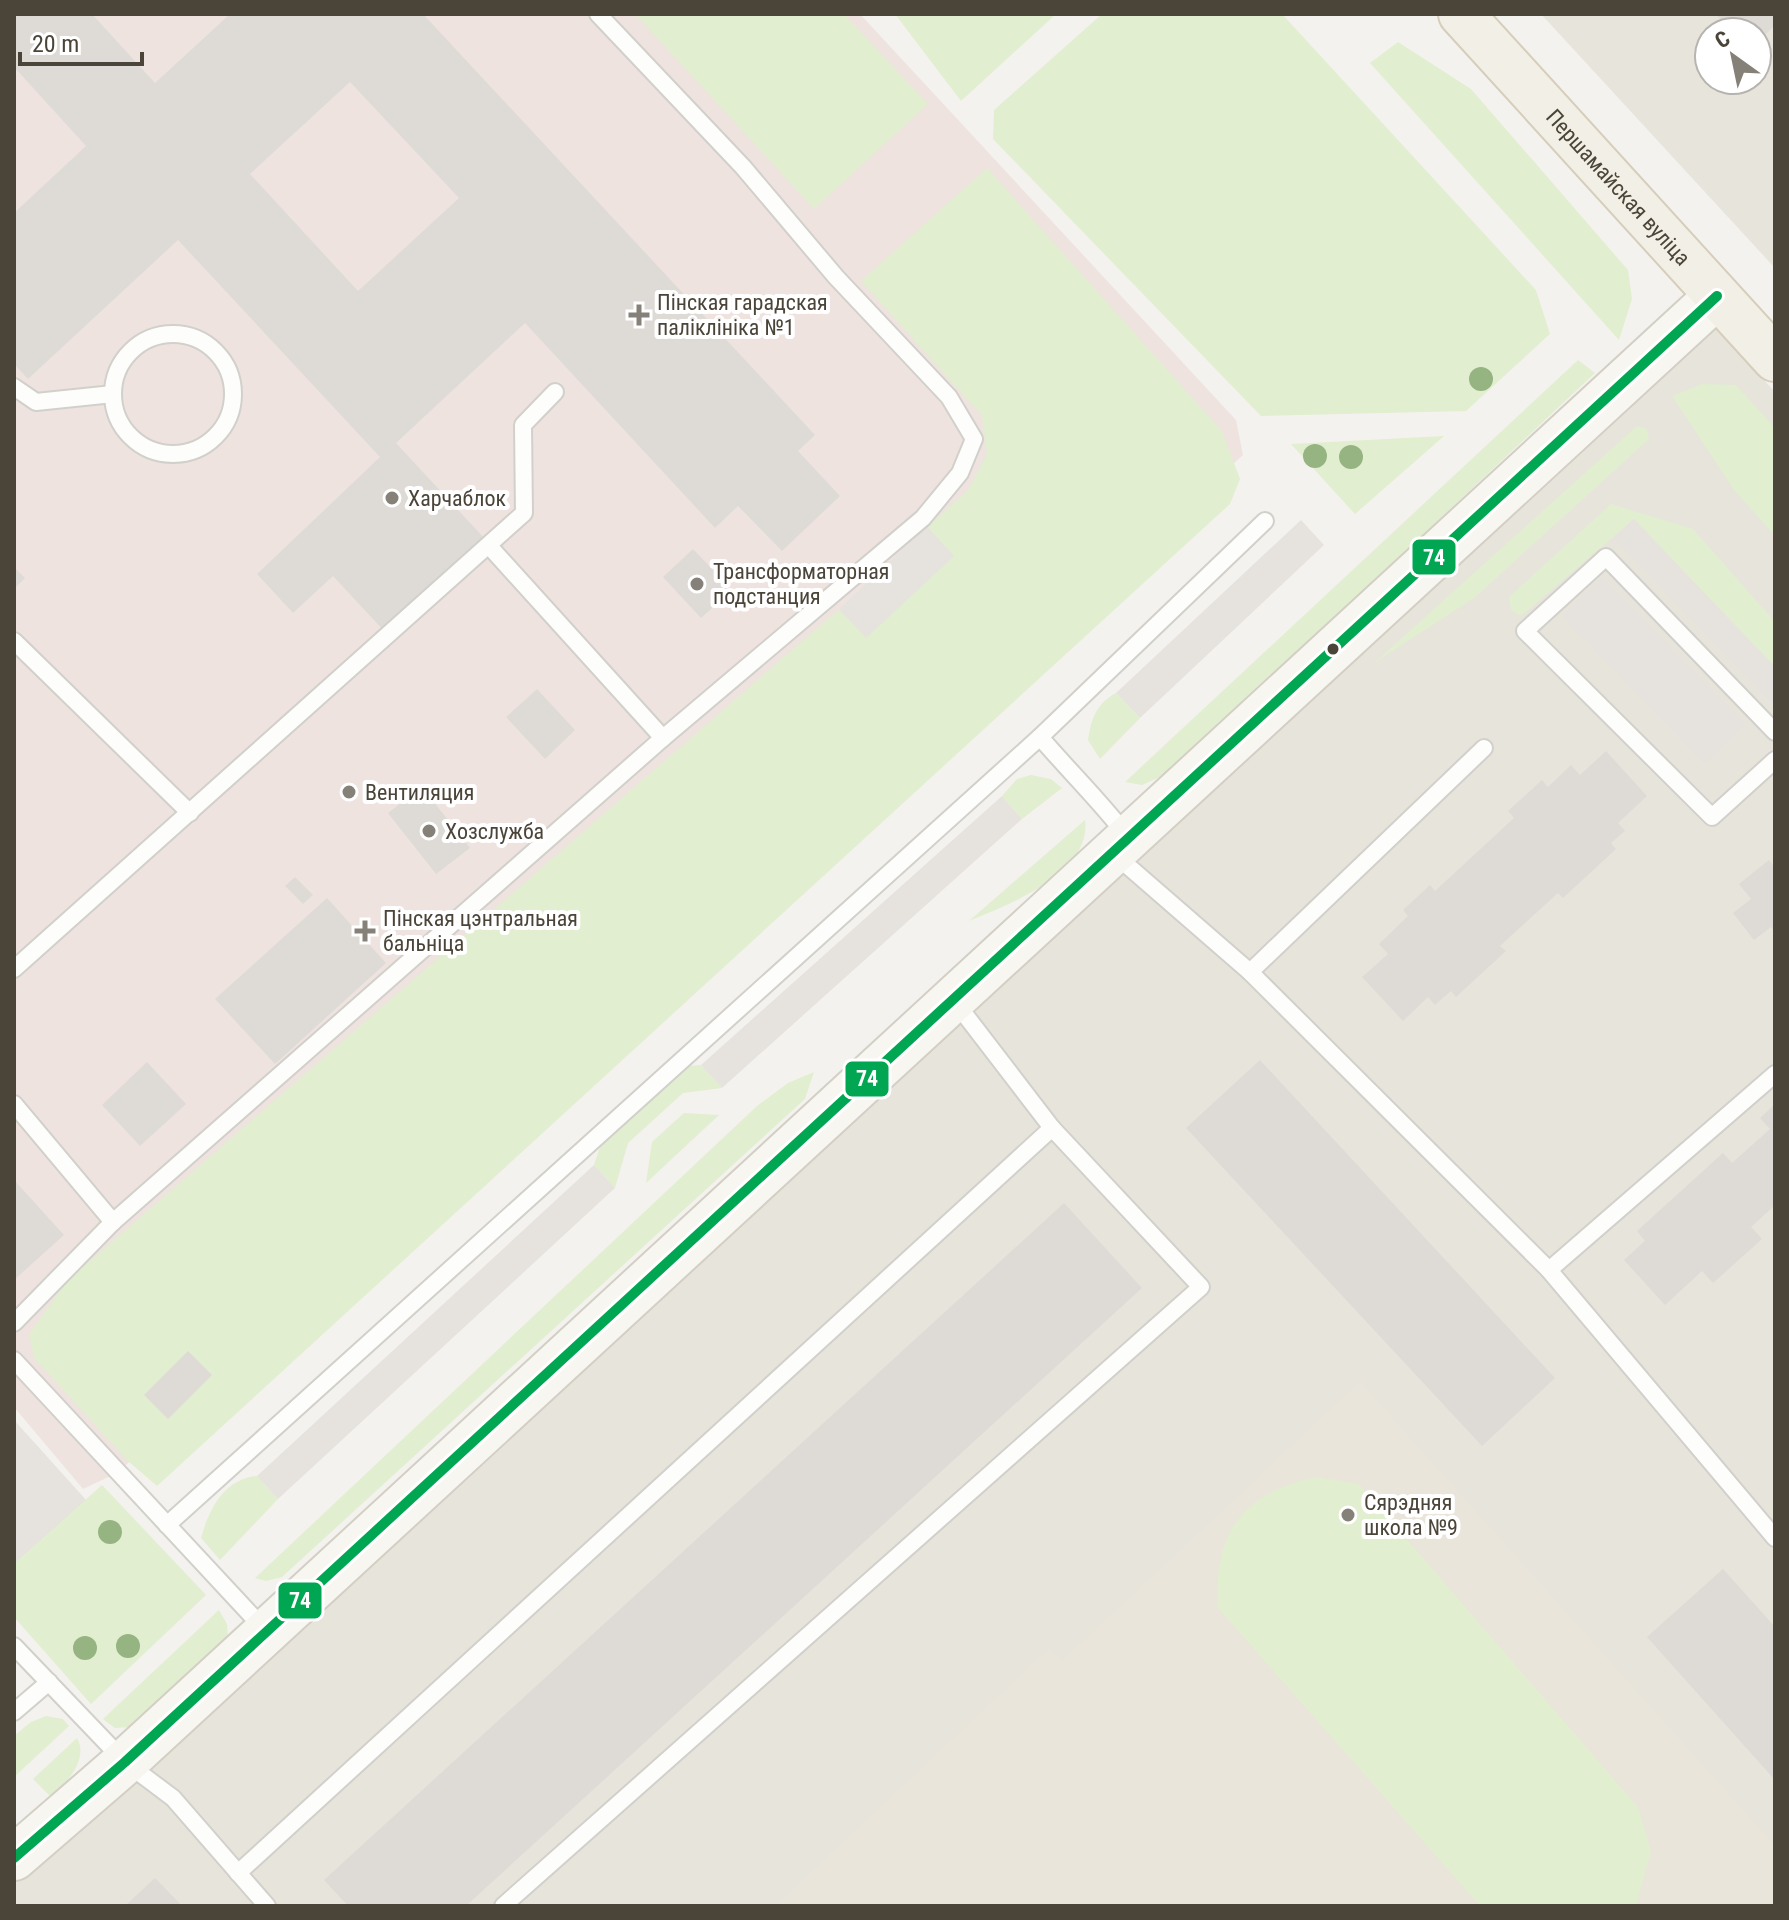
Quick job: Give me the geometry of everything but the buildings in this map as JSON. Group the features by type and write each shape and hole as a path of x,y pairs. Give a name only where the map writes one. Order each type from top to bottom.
{"main road":[{"name":"Першамайская вуліца","path":"1461,14 1775,359"}],"street":[{"path":"14,1858 125,1762 1717,296"}],"lane":[{"path":"14,1323 113,1222 663,738 923,518 960,473 974,439 949,397 836,277 743,167 598,14"},
{"path":"177,334 196,338 219,355 232,379 234,397 230,414 210,442 194,451 175,454 147,448 125,430 116,413 113,394 116,375 125,358 139,344 157,336 177,334"},
{"path":"14,387 36,402 113,394"},
{"path":"14,969 490,547 524,513 523,425 555,392"},
{"path":"167,1525 1040,737 1265,521"},
{"path":"490,547 663,738"},
{"path":"1775,732 1606,557 1525,631 1712,817 1775,760"},
{"path":"14,641 190,813"},
{"path":"1040,737 1084,787 1095,795 1120,845 1549,1270 1775,1538"},
{"path":"1250,972 1484,748"},
{"path":"503,1906 1201,1287 1052,1128 953,998"},
{"path":"1549,1270 1775,1074"},
{"path":"14,1104 113,1222"},
{"path":"238,1873 1052,1128"},
{"path":"14,1360 266,1631"},
{"path":"14,1646 125,1762 173,1798 267,1906"},
{"path":"14,1712 49,1682"}],"shaded area":[{"name":"Пінская цэнтральная бальніца","path":"14,14 860,14 1236,420 1243,455 117,1473 83,1489 14,1407"},
{"path":"1541,14 1775,14 1775,268"},
{"path":"1716,328 1775,392 1775,1906 14,1906 14,1838 36,1861"},
{"path":"1633,519 1775,667 1775,706 1614,538"},
{"path":"1301,520 1324,545 1140,718 1116,693"},
{"path":"927,527 954,556 866,638 839,609"},
{"path":"1602,578 1745,725 1705,764 1562,616"},
{"path":"1002,796 1022,819 722,1088 701,1065"},
{"path":"594,1165 615,1188 278,1499 257,1476"},
{"name":"Сярэдняя школа №9","path":"1360,1382 1775,1846 1775,1906 775,1906 1050,1648 1062,1661"},
{"path":"14,1420 86,1500 14,1564"}],"green space":[{"path":"635,14 844,14 928,104 814,209"},
{"path":"895,14 1056,14 961,101"},
{"path":"1102,14 1282,14 1536,290 1550,334 1466,411 1261,416 993,139 994,110"},
{"path":"1398,42 1471,89 1628,270 1632,299 1619,340 1370,63"},
{"path":"987,168 1222,431 1240,479 1230,504 157,1486 128,1461 34,1358 29,1334 67,1281 839,609 866,637 953,556 927,527 968,490 987,454 982,416 861,281"},
{"path":"1578,360 1595,373 1169,773 1142,785 1125,782"},
{"path":"1702,384 1736,385 1775,428 1775,536 1734,490 1672,396"},
{"path":"1637,426 1647,429 1649,439 1474,598 1374,663"},
{"path":"1444,436 1355,514 1291,444"},
{"path":"1611,504 1693,529 1775,622 1775,667 1634,519 1521,616 1511,610 1509,597"},
{"path":"1116,693 1140,718 1100,759 1088,740 1091,725 1099,707"},
{"path":"1031,775 1051,779 1062,788 1022,819 1002,796 1017,779"},
{"path":"1085,820 1084,839 1076,856 1062,871 1026,896 969,921"},
{"path":"701,1065 722,1088 683,1093 628,1143 615,1188 594,1165 601,1144 685,1066"},
{"path":"814,1072 805,1099 282,1577 266,1581 255,1578 757,1106 788,1083"},
{"path":"684,1113 719,1115 646,1183 652,1142"},
{"path":"257,1476 278,1499 220,1560 201,1538 208,1516 227,1489 245,1478"},
{"path":"1316,1477 1359,1484 1638,1807 1651,1851 1636,1906 1480,1906 1218,1608 1221,1558 1237,1520 1269,1494"},
{"path":"102,1485 206,1595 91,1704 14,1617 14,1564"},
{"path":"219,1610 227,1624 228,1637 131,1727 115,1728 103,1719"},
{"path":"46,1716 63,1719 69,1726 14,1777 14,1736 31,1722"},
{"path":"77,1738 80,1746 78,1762 64,1785 51,1797 33,1779"}],"transit line":[{"name":"74","path":"14,1858 125,1762 1717,296"}],"place":[{"name":"Пінская гарадская паліклініка №1","path":"639,315"},
{"name":"Харчаблок","path":"392,498"},
{"name":"Трансформаторная подстанция","path":"697,584"},
{"name":"Вентиляция","path":"349,792"},
{"name":"Хозслужба","path":"429,831"},
{"name":"Пінская цэнтральная бальніца","path":"365,931"},
{"name":"Сярэдняя школа №9","path":"1348,1515"}]}
